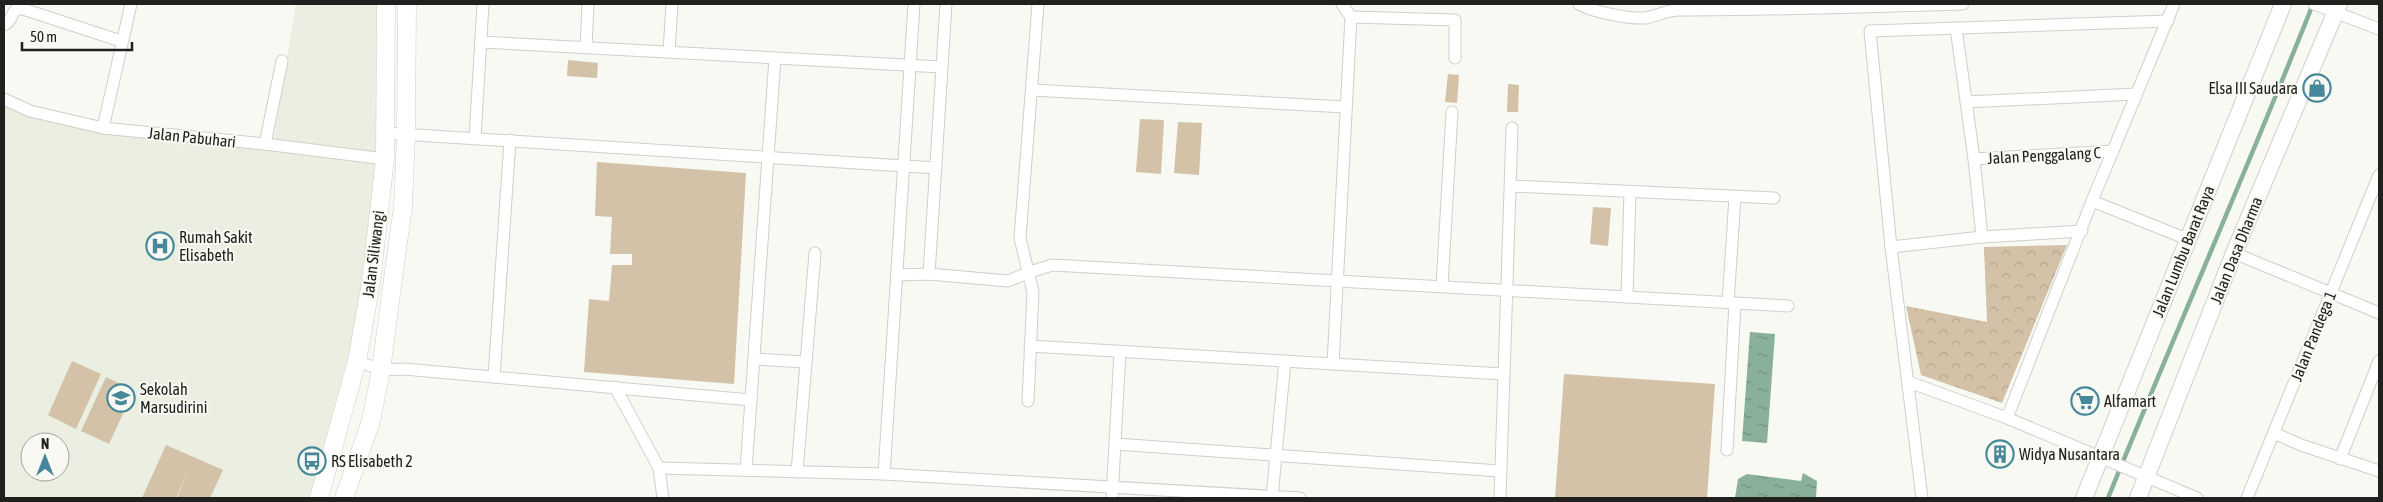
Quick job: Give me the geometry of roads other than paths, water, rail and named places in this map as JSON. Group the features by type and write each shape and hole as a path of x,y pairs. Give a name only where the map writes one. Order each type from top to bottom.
{"main road":[{"name":"Jalan Siliwangi","path":"319,498 356,361 371,282 385,159 386,4"},
{"name":"Jalan Siliwangi","path":"344,498 371,421 381,370 403,207 406,135 407,4"}],"street":[{"path":"103,128 121,41 131,4"},
{"path":"475,138 483,4"},
{"path":"586,48 588,4"},
{"path":"669,52 672,4"},
{"path":"884,474 914,4"},
{"path":"929,274 946,4"},
{"path":"1028,401 1033,292 1030,272 1022,252 1020,238 1038,4"},
{"path":"1333,364 1351,17 1342,4"},
{"path":"1579,4 1606,13 1645,18 1673,10 1869,4 1963,4"},
{"path":"2007,418 2082,231 2092,201 2174,4"},
{"name":"Jalan Lumbu Barat Raya","path":"2084,498 2107,460 2187,239 2283,4"},
{"path":"2328,7 2379,29"},
{"name":"Jalan Dasa Dharma","path":"2138,498 2141,476 2234,253 2328,7"},
{"path":"4,25 10,20 17,8 121,41"},
{"path":"1351,17 1455,20 1455,58"},
{"path":"1922,498 1891,247 1870,31 2168,21"},
{"path":"1956,28 1974,159 1982,237"},
{"path":"481,42 942,67"},
{"path":"746,470 775,58"},
{"path":"266,144 282,61"},
{"path":"1032,90 1346,107"},
{"path":"1966,102 2136,94"},
{"name":"Jalan Pabuhari","path":"4,99 30,111 103,128 266,144 385,159"},
{"path":"1442,286 1452,112"},
{"path":"1500,498 1512,128"},
{"path":"385,133 936,168"},
{"path":"494,377 510,140"},
{"name":"Jalan Penggalang C","path":"1974,159 2113,151"},
{"name":"Jalan Pandega 1","path":"2247,498 2379,175"},
{"path":"1511,186 1774,198"},
{"path":"1627,297 1630,192"},
{"path":"1727,450 1735,197"},
{"path":"2092,201 2187,239"},
{"path":"2368,202 2379,208"},
{"path":"1891,247 1982,237 2082,231"},
{"path":"798,472 815,253"},
{"path":"2234,253 2379,313"},
{"path":"897,275 929,274 1008,281 1052,266 1338,280 1788,306"},
{"path":"1030,346 1503,374"},
{"path":"1113,493 1120,352"},
{"path":"754,359 806,362"},
{"path":"356,361 381,370 404,369 751,400"},
{"path":"1272,497 1285,361"},
{"path":"2340,459 2379,361"},
{"path":"1909,382 2007,418 2197,498"},
{"path":"614,387 659,468 663,498"},
{"path":"2274,432 2340,459 2379,471"},
{"path":"1116,444 1500,471"},
{"path":"659,468 884,474 1113,493 1300,498"}],"water":[{"path":"1750,332 1775,334 1767,443 1742,441"},
{"path":"1803,473 1817,481 1816,498 1735,498 1738,479 1747,474 1801,481"}],"waterway":[{"path":"2108,498 2313,4"}],"place":[{"name":"Elsa III Saudara","path":"2317,88"},
{"name":"Rumah Sakit Elisabeth","path":"160,246"},
{"name":"Sekolah Marsudirini","path":"121,398"},
{"name":"Alfamart","path":"2085,401"},
{"name":"Widya Nusantara","path":"2000,454"},
{"name":"RS Elisabeth 2","path":"312,461"}]}
